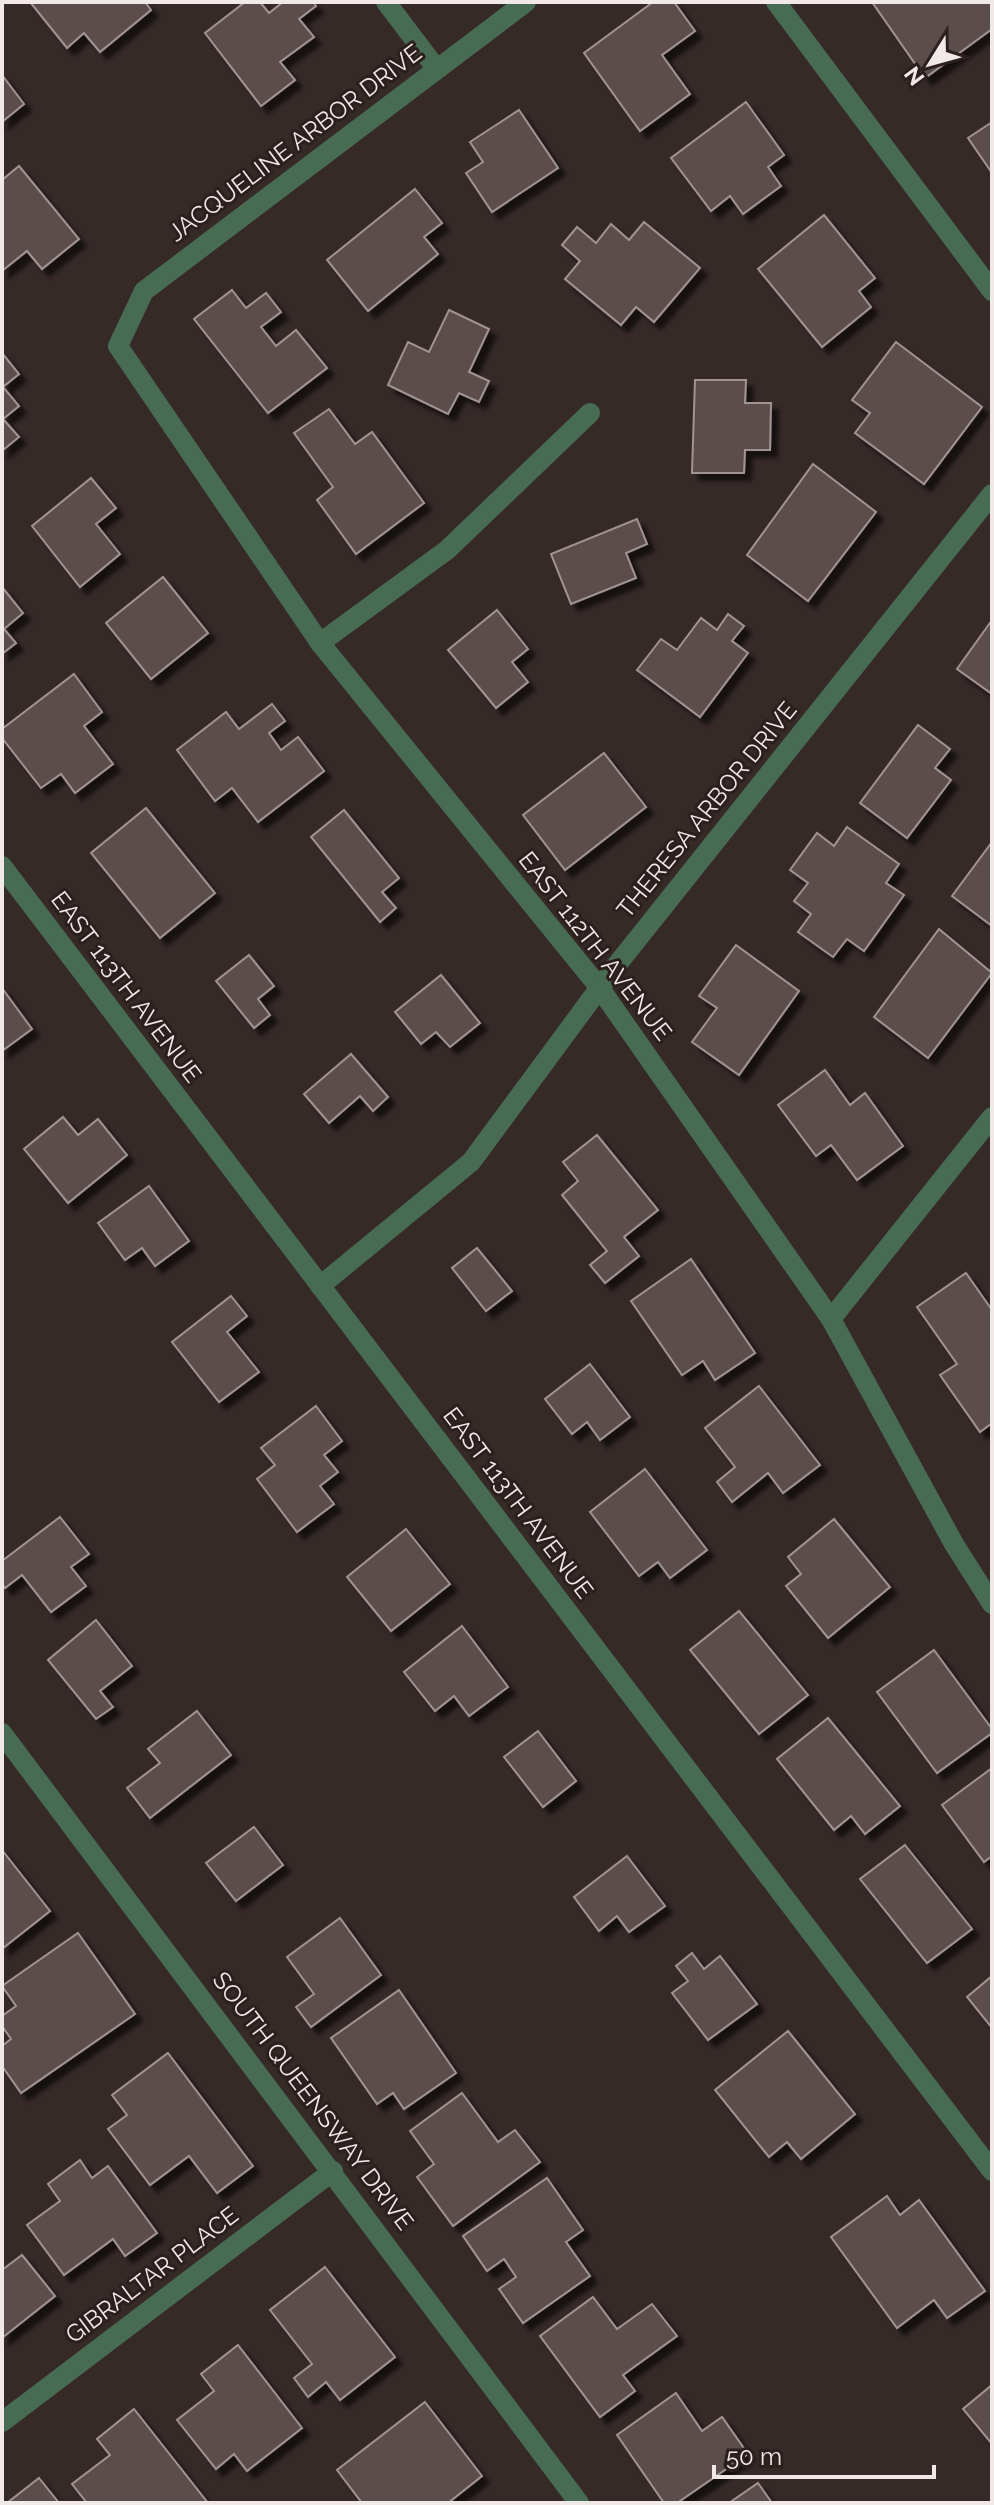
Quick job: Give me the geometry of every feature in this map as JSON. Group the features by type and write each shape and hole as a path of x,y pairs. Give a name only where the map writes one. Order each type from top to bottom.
{"street":[{"path":"386,2 436,68"},
{"name":"JACQUELINE ARBOR DRIVE","path":"118,346 144,291 526,2"},
{"path":"776,2 992,291"},
{"name":"EAST 112TH AVENUE","path":"118,346 320,643 599,987 831,1319 954,1544 992,1604"},
{"path":"320,643 447,550 590,413"},
{"name":"THERESA ARBOR DRIVE","path":"320,1286 471,1162 599,987 992,494"},
{"name":"EAST 113TH AVENUE","path":"2,866 992,2171"},
{"path":"831,1319 992,1117"},
{"name":"SOUTH QUEENSWAY DRIVE","path":"2,1733 579,2503"},
{"name":"GIBRALTAR PLACE","path":"2,2422 333,2171"}],"building":[{"path":"30,2 145,2 151,10 100,52 84,33 67,48"},
{"path":"245,2 260,2 269,13 283,2 313,2 316,6 299,19 314,37 280,62 295,80 261,106 205,33"},
{"path":"653,2 674,2 695,31 662,55 690,94 640,131 584,53"},
{"path":"872,2 992,2 992,29 925,78"},
{"path":"2,75 24,104 2,122"},
{"path":"746,102 784,155 768,167 781,186 743,214 730,196 711,211 671,158"},
{"path":"519,110 558,168 492,212 466,173 483,162 470,142"},
{"path":"992,122 992,173 968,138"},
{"path":"19,166 79,239 42,269 27,251 2,271 2,180"},
{"path":"415,189 442,223 424,237 438,254 368,311 327,260"},
{"path":"824,215 875,278 859,291 871,307 822,347 758,269"},
{"path":"644,222 700,268 654,322 636,307 621,325 565,279 580,261 562,245 577,227 596,243 611,224 629,240"},
{"path":"232,290 246,308 266,293 281,312 261,327 276,346 296,330 327,368 268,413 194,319"},
{"path":"449,310 489,329 469,372 489,381 479,402 459,393 448,414 388,385 408,342 429,352"},
{"path":"896,342 982,407 924,484 855,433 870,413 852,400"},
{"path":"2,353 19,374 3,387 19,406 3,419 19,437 2,451"},
{"path":"695,380 746,380 745,403 771,403 770,450 745,450 744,473 692,473"},
{"path":"329,409 355,444 372,432 424,503 356,554 317,500 333,487 294,433"},
{"path":"813,464 876,512 808,601 747,555"},
{"path":"91,478 116,508 96,524 120,554 80,587 32,526"},
{"path":"637,519 647,544 626,553 636,578 571,604 551,554"},
{"path":"163,577 208,633 151,679 106,623"},
{"path":"2,587 23,613 4,629 16,643 2,654"},
{"path":"497,610 528,649 512,662 528,682 496,708 448,650"},
{"path":"728,614 744,626 732,641 748,653 700,717 637,670 661,639 677,650 701,618 717,630"},
{"path":"992,620 992,694 957,669"},
{"path":"74,674 102,712 84,726 113,764 75,793 61,774 41,788 2,738 2,729"},
{"path":"272,704 285,721 269,733 281,750 298,737 324,771 258,822 232,788 215,801 177,750 226,712 239,729"},
{"path":"918,725 950,749 935,768 951,780 907,838 860,803"},
{"path":"604,753 646,807 565,870 523,815"},
{"path":"146,808 215,893 160,938 91,853"},
{"path":"344,810 399,878 382,892 396,908 380,922 311,837"},
{"path":"847,827 899,864 886,883 904,895 864,951 847,939 833,957 798,932 811,914 794,901 808,883 790,870 817,833 834,846"},
{"path":"992,842 992,926 952,896"},
{"path":"939,929 992,973 928,1058 874,1017"},
{"path":"736,945 799,991 739,1075 692,1042 717,1008 699,996"},
{"path":"249,955 274,986 258,999 270,1015 254,1028 216,981"},
{"path":"441,975 480,1023 450,1047 436,1032 421,1044 395,1012"},
{"path":"2,988 32,1029 2,1051"},
{"path":"351,1054 388,1097 373,1111 360,1096 329,1123 304,1094"},
{"path":"825,1070 850,1105 865,1093 903,1146 857,1180 831,1145 816,1156 778,1105"},
{"path":"63,1117 78,1135 98,1119 127,1155 68,1203 24,1149"},
{"path":"597,1135 658,1210 624,1237 639,1256 605,1283 590,1265 607,1251 562,1195 578,1181 563,1162"},
{"path":"149,1186 189,1241 155,1266 142,1248 125,1260 98,1223"},
{"path":"477,1248 512,1291 486,1311 452,1268"},
{"path":"691,1259 755,1353 715,1380 703,1361 682,1375 631,1301"},
{"path":"966,1273 992,1310 992,1423 980,1432 940,1375 957,1364 917,1307"},
{"path":"231,1296 247,1316 227,1332 259,1372 219,1402 172,1342"},
{"path":"590,1364 630,1417 600,1440 587,1422 572,1434 545,1399"},
{"path":"759,1386 820,1465 783,1493 768,1473 732,1502 717,1482 735,1467 705,1428"},
{"path":"316,1406 342,1441 324,1455 338,1472 320,1486 334,1504 297,1532 257,1479 275,1465 261,1448"},
{"path":"645,1469 707,1550 670,1578 658,1562 639,1576 590,1512"},
{"path":"60,1517 89,1554 71,1567 86,1586 51,1612 22,1575 5,1588 2,1584 2,1561"},
{"path":"834,1519 890,1587 828,1638 786,1586 801,1574 788,1557"},
{"path":"406,1529 450,1584 391,1631 347,1577"},
{"path":"739,1611 808,1695 759,1734 690,1650"},
{"path":"96,1620 132,1666 100,1691 113,1707 96,1719 48,1660"},
{"path":"462,1626 508,1687 469,1716 454,1696 435,1711 404,1672"},
{"path":"934,1650 992,1729 992,1733 937,1773 877,1692"},
{"path":"197,1711 231,1755 150,1818 127,1788 160,1763 148,1749"},
{"path":"828,1718 900,1806 865,1834 851,1816 834,1830 777,1759"},
{"path":"538,1731 576,1781 543,1807 504,1757"},
{"path":"992,1768 992,1856 984,1862 942,1805"},
{"path":"254,1827 283,1865 236,1901 206,1863"},
{"path":"905,1845 972,1929 927,1963 860,1879"},
{"path":"2,1850 50,1911 2,1949"},
{"path":"627,1856 665,1906 629,1932 617,1916 599,1931 574,1897"},
{"path":"340,1918 381,1975 311,2027 296,2007 314,1994 287,1957"},
{"path":"78,1933 135,2014 21,2093 2,2066 2,2046 11,2039 2,2026 2,2016 16,2006 2,1986"},
{"path":"692,1953 704,1969 720,1956 757,2004 708,2040 672,1993 688,1981 676,1966"},
{"path":"992,1976 992,2028 967,1997"},
{"path":"399,1990 456,2073 404,2109 393,2093 377,2104 331,2038"},
{"path":"788,2031 855,2114 801,2159 787,2142 769,2157 715,2090"},
{"path":"168,2053 253,2166 217,2193 189,2156 150,2185 108,2129 127,2115 112,2095"},
{"path":"462,2093 498,2142 515,2130 540,2162 453,2226 417,2177 434,2164 410,2131"},
{"path":"80,2160 92,2178 108,2166 157,2233 125,2256 113,2239 64,2275 27,2225 60,2201 48,2184"},
{"path":"547,2178 583,2230 566,2242 590,2276 523,2323 499,2289 516,2277 504,2259 487,2271 463,2236"},
{"path":"887,2196 900,2215 919,2200 985,2291 947,2318 934,2300 897,2328 831,2237"},
{"path":"22,2255 55,2296 2,2338 2,2270"},
{"path":"325,2267 395,2357 340,2400 326,2382 308,2397 294,2378 312,2364 270,2310"},
{"path":"593,2297 617,2329 652,2304 677,2336 623,2375 635,2391 600,2417 540,2336"},
{"path":"238,2345 302,2428 247,2471 234,2454 216,2469 177,2420 214,2391 201,2374"},
{"path":"992,2385 992,2444 963,2409"},
{"path":"676,2393 702,2431 722,2417 748,2454 677,2503 664,2503 617,2435"},
{"path":"425,2402 482,2476 448,2503 362,2503 337,2470"},
{"path":"134,2409 208,2503 87,2503 72,2484 110,2455 97,2439"},
{"path":"39,2478 59,2503 7,2503"},
{"path":"758,2483 772,2503 729,2503"}]}
